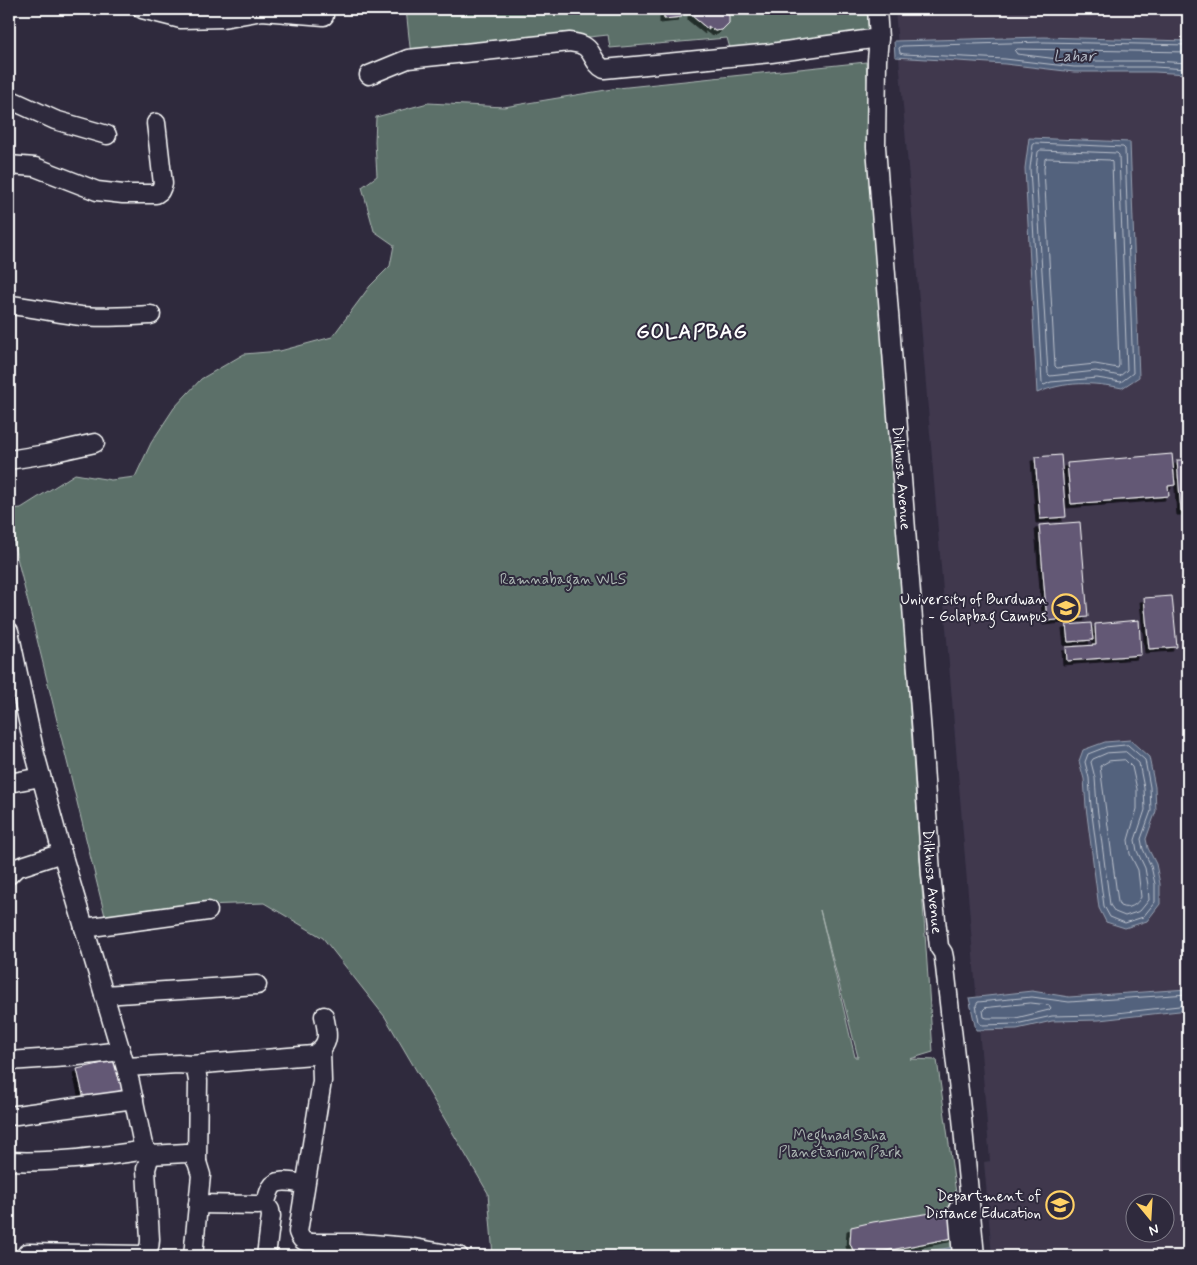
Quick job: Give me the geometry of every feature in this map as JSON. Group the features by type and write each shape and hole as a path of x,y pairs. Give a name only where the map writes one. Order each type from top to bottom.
{"street":[{"path":"142,9 181,19 223,18 262,12 324,16"},
{"name":"Dilkhusa Avenue","path":"877,9 879,38 876,147 922,724 931,874 939,947 934,957 975,1256"},
{"path":"369,75 408,59 570,42 582,44 588,48 599,67 604,69 772,54 879,38"},
{"path":"9,99 55,120 106,135"},
{"path":"9,165 35,167 97,191 123,194 156,194 160,191 163,184 156,123"},
{"path":"9,305 81,316 151,315"},
{"path":"9,460 95,443"},
{"path":"9,631 11,651 41,777 124,1059 143,1145 148,1152 146,1169 150,1247 147,1253 144,1255 27,1253"},
{"path":"9,783 41,777"},
{"path":"9,875 16,868 62,853"},
{"path":"84,928 208,911"},
{"path":"104,995 257,985"},
{"path":"9,1061 69,1057 124,1059 191,1065 313,1055 321,1050 327,1040 324,1016"},
{"path":"321,1050 322,1081 298,1232 300,1240 305,1243 360,1243 409,1247 459,1256"},
{"path":"191,1065 196,1070 198,1081 197,1162 201,1175 193,1256"},
{"path":"9,1116 134,1099"},
{"name":"Dilkhusa Avenue","path":"956,1119 962,1256"},
{"path":"9,1161 24,1162 94,1158 148,1152 186,1153 192,1155 197,1162"},
{"path":"265,1203 271,1187 275,1183 305,1184"},
{"path":"198,1204 258,1205 265,1203"},
{"path":"265,1203 270,1210 271,1216 266,1256"}],"shaded area":[{"name":"University of Burdwan - Golapbag Campus","path":"895,9 1188,9 1188,1256 992,1256 984,1162 990,1161"}],"green space":[{"path":"406,9 867,9 869,39 732,55 727,38 610,48 608,35 411,56"},
{"name":"Ramnabagan WLS","path":"866,62 933,1052 910,1059 937,1060 965,1256 493,1256 488,1193 385,1017 323,938 264,903 172,906 105,916 9,525 9,509 21,508 75,474 111,480 135,477 151,443 174,408 201,379 244,354 280,351 332,337 370,286 390,266 394,245 374,231 362,187 377,176 376,117 428,103 504,107 618,88","holes":["820,910 858,1057 855,1057"]}],"water":[{"name":"Lahar","path":"1044,37 1188,41 1188,74 1074,72 1005,64 895,57 894,41"},
{"path":"1029,138 1130,142 1139,377 1122,388 1079,384 1058,386 1037,393 1025,168"},
{"path":"1130,740 1149,757 1155,787 1156,811 1146,839 1156,864 1160,884 1160,904 1147,921 1125,928 1106,922 1099,908 1084,779 1079,761 1083,750 1105,742"},
{"path":"1188,989 1188,1010 1099,1020 1052,1021 1017,1029 976,1030 969,998 1032,991 1069,997"},
{"path":"969,1245 969,1256 892,1256"}],"building":[{"path":"664,9 726,9 723,10 729,16 729,23 722,30 715,31 708,26 709,30 692,16 692,10 682,11 682,17 664,19"},
{"path":"1172,454 1175,485 1168,486 1169,496 1071,504 1067,463"},
{"path":"1061,455 1066,517 1040,519 1035,457"},
{"path":"1177,460 1188,460 1188,511 1181,511"},
{"path":"1080,522 1088,617 1047,621 1039,525"},
{"path":"1172,596 1177,647 1149,649 1144,598"},
{"path":"1139,620 1141,655 1067,661 1066,647 1096,645 1095,624"},
{"path":"1091,623 1093,640 1068,642 1066,625"},
{"path":"116,1060 124,1090 84,1099 77,1069"},
{"path":"957,1209 957,1237 871,1254 854,1253 850,1243 851,1227"}],"place":[{"name":"University of Burdwan - Golapbag Campus","path":"1066,608"},
{"name":"Department of Distance Education","path":"1060,1205"}],"district":[{"name":"GOLAPBAG","path":"692,331"}],"park label":[{"name":"Meghnad Saha Planetarium Park","path":"840,1144"}]}
